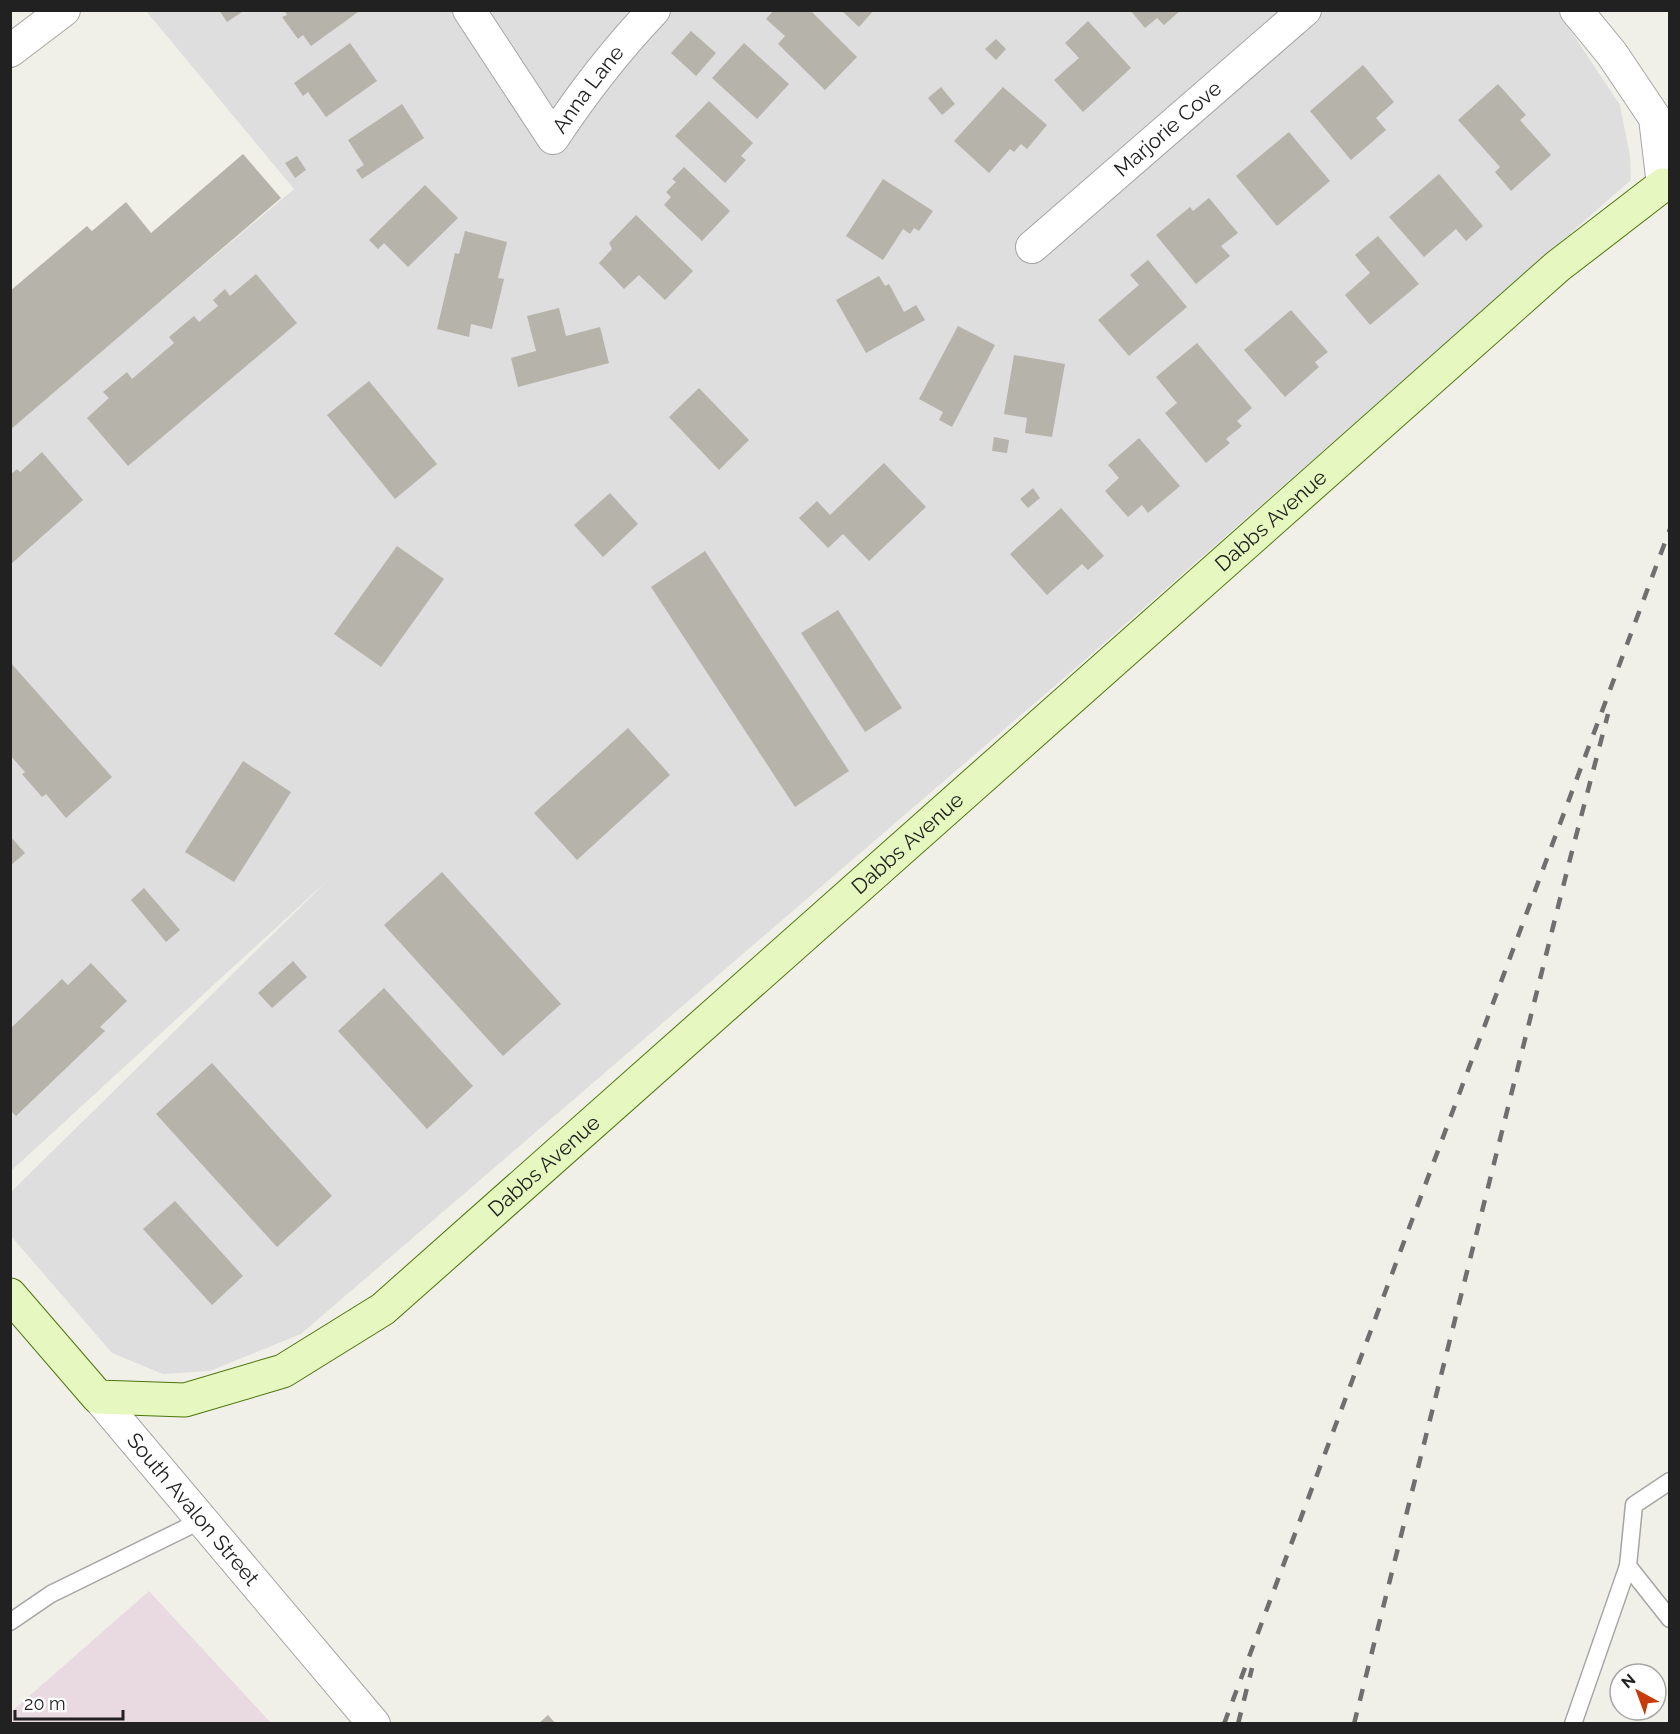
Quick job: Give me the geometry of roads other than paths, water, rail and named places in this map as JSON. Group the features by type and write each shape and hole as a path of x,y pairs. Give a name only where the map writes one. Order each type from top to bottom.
{"street":[{"path":"10,51 64,10"},
{"name":"Anna Lane","path":"469,10 553,138 619,46 654,10"},
{"name":"Marjorie Cove","path":"1032,247 1305,10"},
{"path":"1576,10 1612,54 1655,118 1666,186"},
{"name":"Dabbs Avenue","path":"98,1397 185,1400 283,1371 383,1309 1558,266 1666,186"},
{"name":"South Avalon Street","path":"10,1296 374,1724"}],"lane":[{"path":"1573,1724 1628,1566 1634,1505 1670,1481"},
{"path":"10,1622 51,1594 202,1520"},
{"path":"1628,1566 1670,1619"}],"railway":[{"path":"1224,1724 1670,529"},
{"path":"1354,1724 1608,714"},
{"path":"1238,1724 1252,1668"}]}
